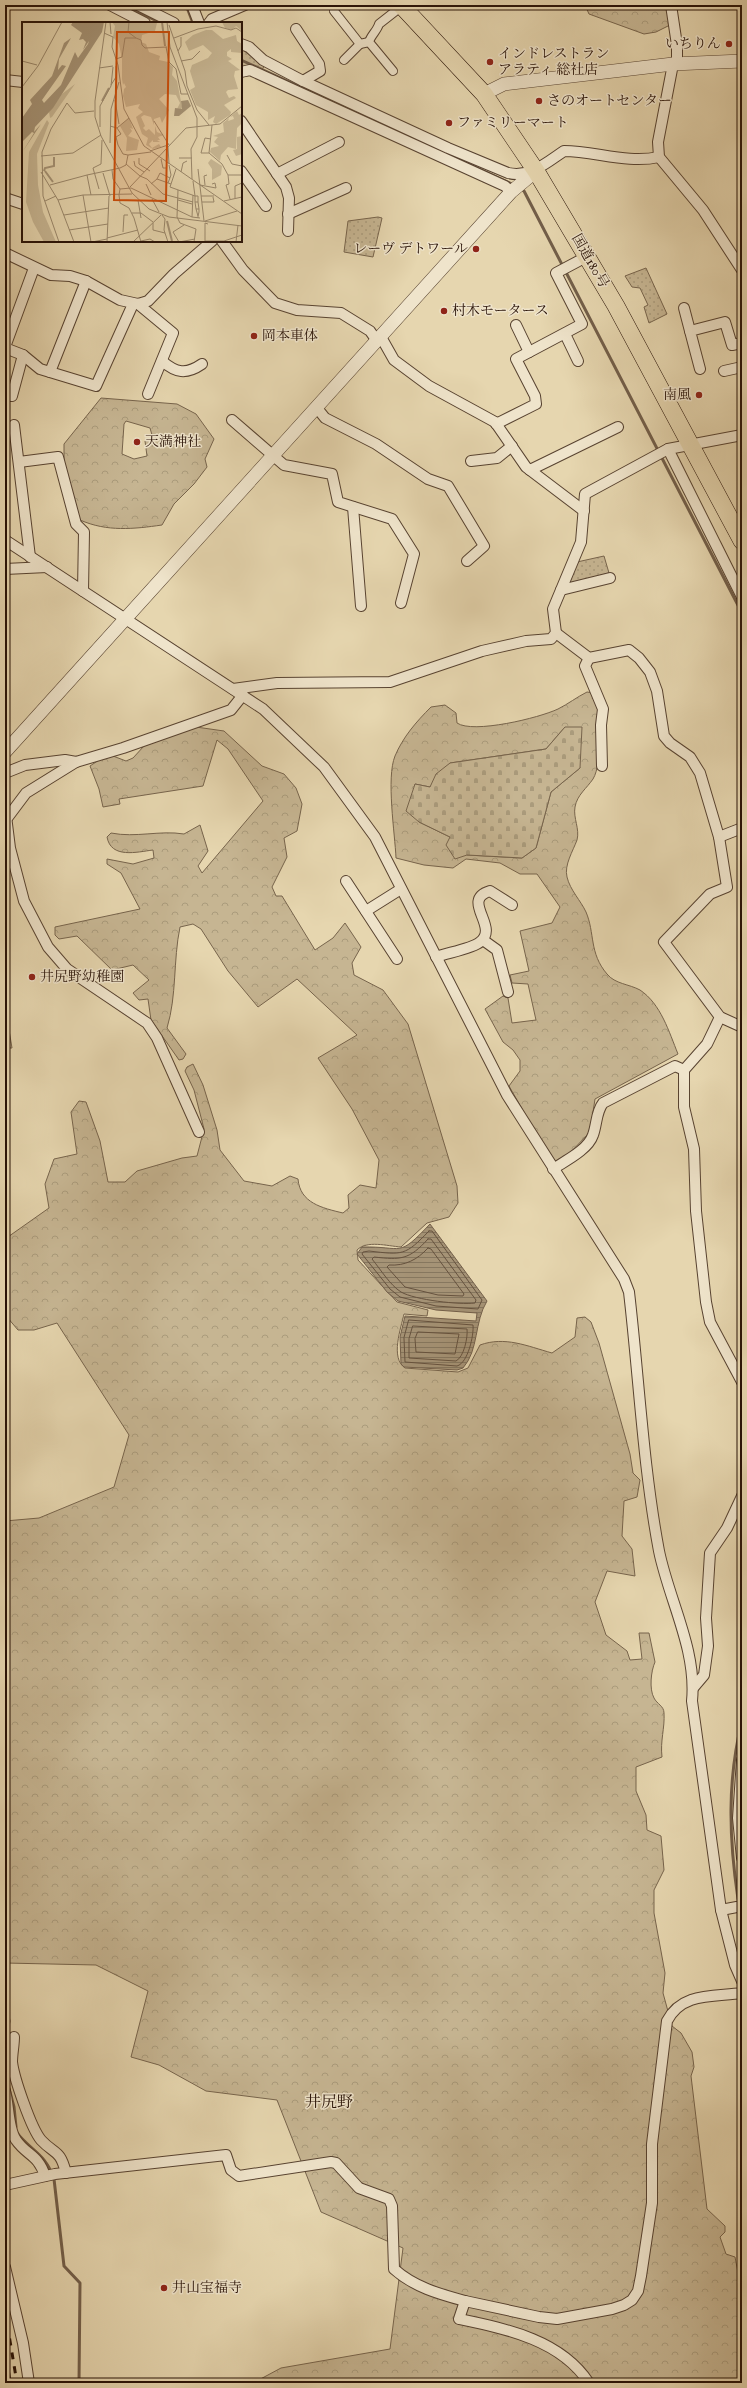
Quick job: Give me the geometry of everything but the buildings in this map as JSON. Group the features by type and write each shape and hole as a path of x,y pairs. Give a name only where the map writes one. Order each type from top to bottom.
{"highway":[{"name":"国道180号","path":"402,5 484,94 536,171 588,256 742,541"}],"street":[{"path":"110,5 143,22"},
{"path":"138,5 172,22"},
{"path":"192,5 200,22"},
{"path":"210,22 212,19 245,5"},
{"path":"344,60 364,43 378,28 379,24 402,5"},
{"path":"671,5 677,45 675,64 658,142 658,157 703,210 742,270"},
{"path":"334,11 393,71"},
{"path":"296,29 319,64 320,70 303,81"},
{"path":"242,44 249,47 262,60 303,81 311,91"},
{"path":"484,94 504,84 675,64 742,61"},
{"path":"242,72 250,70 311,91 402,133 504,186 515,188"},
{"path":"5,80 22,82"},
{"path":"242,122 286,187 289,198 288,231"},
{"path":"402,133 499,170 516,174 536,171"},
{"path":"277,174 339,142"},
{"path":"5,752 515,188 564,151 609,158 650,159 658,157"},
{"path":"242,172 266,206"},
{"path":"288,214 346,188"},
{"path":"5,198 22,204"},
{"path":"34,268 5,347 23,355 40,369 96,386 136,304 148,301 174,274 211,242"},
{"path":"223,242 243,270 275,303 297,310 341,313 370,331 379,339 394,360 429,386 496,424 530,470 584,511"},
{"path":"5,253 51,275 70,276 86,281 120,300 136,304 173,333 148,394"},
{"path":"496,424 536,404 535,396 516,359 582,324 556,273 588,256"},
{"path":"50,372 86,281"},
{"path":"684,308 700,369"},
{"path":"690,331 725,322 732,345 742,343"},
{"path":"516,325 529,352"},
{"path":"565,334 578,361"},
{"path":"5,395 12,396 23,355"},
{"path":"162,361 177,372 192,371 202,364"},
{"path":"724,372 742,367"},
{"path":"317,408 324,418 376,444 428,479 448,486 484,546 467,561"},
{"path":"232,420 284,465 332,474 338,502 392,519 414,554 402,603"},
{"path":"14,425 30,557"},
{"path":"530,470 618,427"},
{"path":"742,436 668,449 585,494 581,542 553,610 556,633 589,658 629,650 645,665 654,681 664,736 698,766 719,837 727,887 710,894 664,942 720,1017 742,1026"},
{"path":"471,461 497,458 512,446"},
{"path":"668,449 742,597"},
{"path":"19,462 58,457 76,524 84,532 83,591"},
{"path":"353,507 361,606"},
{"path":"5,540 243,695 279,722 324,767 375,837 507,1095 553,1170 620,1273 629,1292 639,1397 660,1552 690,1664 693,1688 692,1701 721,1910 735,1965 742,1981"},
{"path":"5,569 47,567"},
{"path":"561,590 610,578"},
{"path":"233,689 277,683 390,682 482,651 526,642 551,639 556,633"},
{"path":"589,658 585,666 603,709 601,725 602,766"},
{"path":"198,1132 157,1038 147,1024 67,969 48,947 24,901 10,848 6,812 26,793 76,762 123,748 231,710 243,695"},
{"path":"5,773 25,765 64,760 76,762"},
{"path":"719,837 742,828"},
{"path":"346,881 397,959"},
{"path":"366,911 401,889"},
{"path":"436,957 479,944 483,940 488,930 477,906 479,898 490,891 512,904"},
{"path":"483,940 497,950 508,992"},
{"path":"720,1017 707,1044 684,1070 684,1107 694,1149 696,1211 706,1302 710,1322 742,1382"},
{"path":"553,1170 584,1148 592,1137 599,1108 603,1103 675,1066 684,1070"},
{"path":"693,1688 704,1675 708,1646 706,1611 710,1552 727,1528 742,1496"},
{"path":"742,1760 738,1818 742,1858"},
{"path":"721,1910 742,1906"},
{"path":"5,2185 50,2175 226,2155 231,2170 239,2176 330,2162 336,2163 359,2188 389,2199 392,2206 394,2269 405,2279 438,2294 539,2317 557,2318 612,2309 624,2305 632,2300 638,2291 641,2276 652,2203 652,2144 667,2021 677,2006 687,2000 742,1993"},
{"path":"14,2037 13,2066 29,2115 42,2140 57,2151 63,2161 66,2173"},
{"path":"5,2091 10,2107 13,2134 23,2148 37,2158 50,2175"},
{"path":"5,2267 23,2343 29,2383"},
{"path":"465,2301 459,2319 511,2331 536,2340 559,2353 583,2374 589,2383"}],"green space":[{"path":"585,5 668,5 670,25 656,32 644,34 589,14"},
{"path":"242,50 265,65 259,74 242,77"},
{"path":"378,217 382,218 373,257 344,252 348,221"},
{"path":"646,268 667,314 649,323 644,307 648,305 640,288 632,287 625,276"},
{"path":"101,398 177,404 196,414 214,439 205,459 207,467 194,484 174,504 162,525 141,528 110,528 90,524 80,520 64,462 64,444","holes":["126,421 150,428 152,435 156,436 156,440 145,441 147,456 134,459 122,454 124,424"]},
{"path":"604,556 609,573 566,584 577,562"},
{"path":"587,692 594,693 598,711 600,736 598,761 593,779 580,795 575,807 578,836 569,858 566,872 568,882 586,912 591,928 595,951 601,966 614,980 640,990 654,1003 664,1019 678,1054 595,1099 590,1132 566,1157 557,1162 548,1154 509,1086 520,1071 520,1060 513,1050 503,1042 485,1009 503,996 508,998 512,1023 536,1020 528,984 512,983 510,975 529,971 520,931 552,923 560,907 537,874 520,874 500,863 466,859 453,868 424,865 396,858 391,778 395,756 402,742 415,724 431,707 445,705 456,713 457,723 465,726 491,726 506,724 549,713","holes":["565,727 580,768 551,792 536,848 522,858 467,855 450,837 419,822 415,784 430,787 450,763 546,749"]},
{"path":"196,727 224,731 262,766 284,774 296,788 302,804 297,831 284,838 287,857 272,887 276,896 282,896 315,950 333,938 345,923 361,947 352,963 354,975 383,990 408,1024 457,1186 458,1203 449,1217 427,1223 401,1247 372,1244 361,1247 357,1250 358,1260 397,1302 428,1310 427,1316 404,1314 397,1350 401,1363 405,1368 458,1372 468,1368 480,1345 498,1341 525,1345 552,1353 575,1337 577,1318 585,1317 591,1322 599,1343 630,1454 633,1473 640,1480 637,1497 624,1501 622,1536 632,1549 635,1576 607,1571 595,1602 606,1635 627,1651 630,1660 642,1659 639,1633 649,1633 655,1662 652,1670 651,1685 654,1698 664,1711 662,1757 636,1767 636,1791 646,1815 647,1830 661,1836 664,1870 654,1890 654,1913 665,1973 663,1993 672,2026 681,2033 692,2052 694,2067 691,2076 707,2209 725,2226 725,2232 720,2237 726,2254 735,2257 739,2278 742,2278 742,2383 253,2383 281,2368 390,2349 403,2248 321,2212 277,2100 206,2091 159,2065 131,2057 148,1991 96,1965 5,1963 5,1521 39,1518 114,1487 129,1435 57,1323 34,1330 18,1330 7,1317 5,1239 49,1208 45,1184 54,1159 77,1154 71,1112 79,1101 86,1102 100,1141 108,1182 125,1182 137,1171 182,1158 197,1156 204,1129 194,1090 185,1071 187,1067 193,1064 203,1085 217,1130 220,1150 244,1181 272,1186 290,1176 298,1179 303,1194 313,1203 327,1209 343,1213 349,1208 348,1195 360,1185 376,1188 379,1160 352,1109 318,1058 357,1035 297,979 258,1007 228,971 201,929 193,924 180,927 176,952 174,991 167,1028 186,1054 183,1059 179,1060 151,1020 148,999 139,1000 133,993 149,980 133,965 112,970 77,936 59,939 55,935 55,927 140,909 121,873 107,864 107,859 133,864 154,858 153,850 132,853 114,849 109,844 107,837 111,833 130,835 166,833 184,834 200,825 208,851 198,866 202,873 263,801 228,749 217,740 203,786 119,799 120,804 103,807 99,789 90,766 99,760 113,756 126,761 133,758 144,746"},
{"path":"565,727 582,727 580,768 551,792 536,848 522,858 467,855 455,859 446,845 450,837 419,822 406,811 415,784 430,787 436,774 450,763 546,749"},
{"path":"7,1018 12,1048 5,1048"}],"water":[{"path":"430,1224 487,1301 480,1318 472,1353 463,1368 457,1370 404,1367 401,1364 400,1337 405,1316 476,1321 477,1313 436,1310 398,1301 387,1292 357,1254 362,1247 393,1249 405,1246"}],"waterway":[{"path":"124,5 159,22"},
{"path":"186,5 193,22"},
{"path":"242,60 514,185"},
{"path":"520,189 524,191 742,613"},
{"path":"738,1899 731,1832 731,1810 734,1765 742,1721"},
{"path":"740,1914 742,1922"},
{"path":"5,2001 9,2021 5,2044"},
{"path":"5,2074 14,2107 16,2127"},
{"path":"17,2133 47,2164 54,2179 64,2266 80,2283 79,2383"}],"railway":[{"path":"5,2311 17,2383"},
{"path":"5,2345 10,2383"}],"place":[{"name":"いちりん","path":"729,44"},
{"name":"インドレストラン アラティ 総社店","path":"490,62"},
{"name":"さのオートセンター","path":"539,101"},
{"name":"ファミリーマート","path":"449,123"},
{"name":"レーヴ デトワール","path":"476,249"},
{"name":"村木モータース","path":"444,311"},
{"name":"岡本車体","path":"254,336"},
{"name":"南風","path":"699,395"},
{"name":"天満神社","path":"137,442"},
{"name":"井尻野幼稚園","path":"32,977"},
{"name":"井山宝福寺","path":"164,2288"}],"district":[{"name":"井尻野","path":"329,2103"}]}
